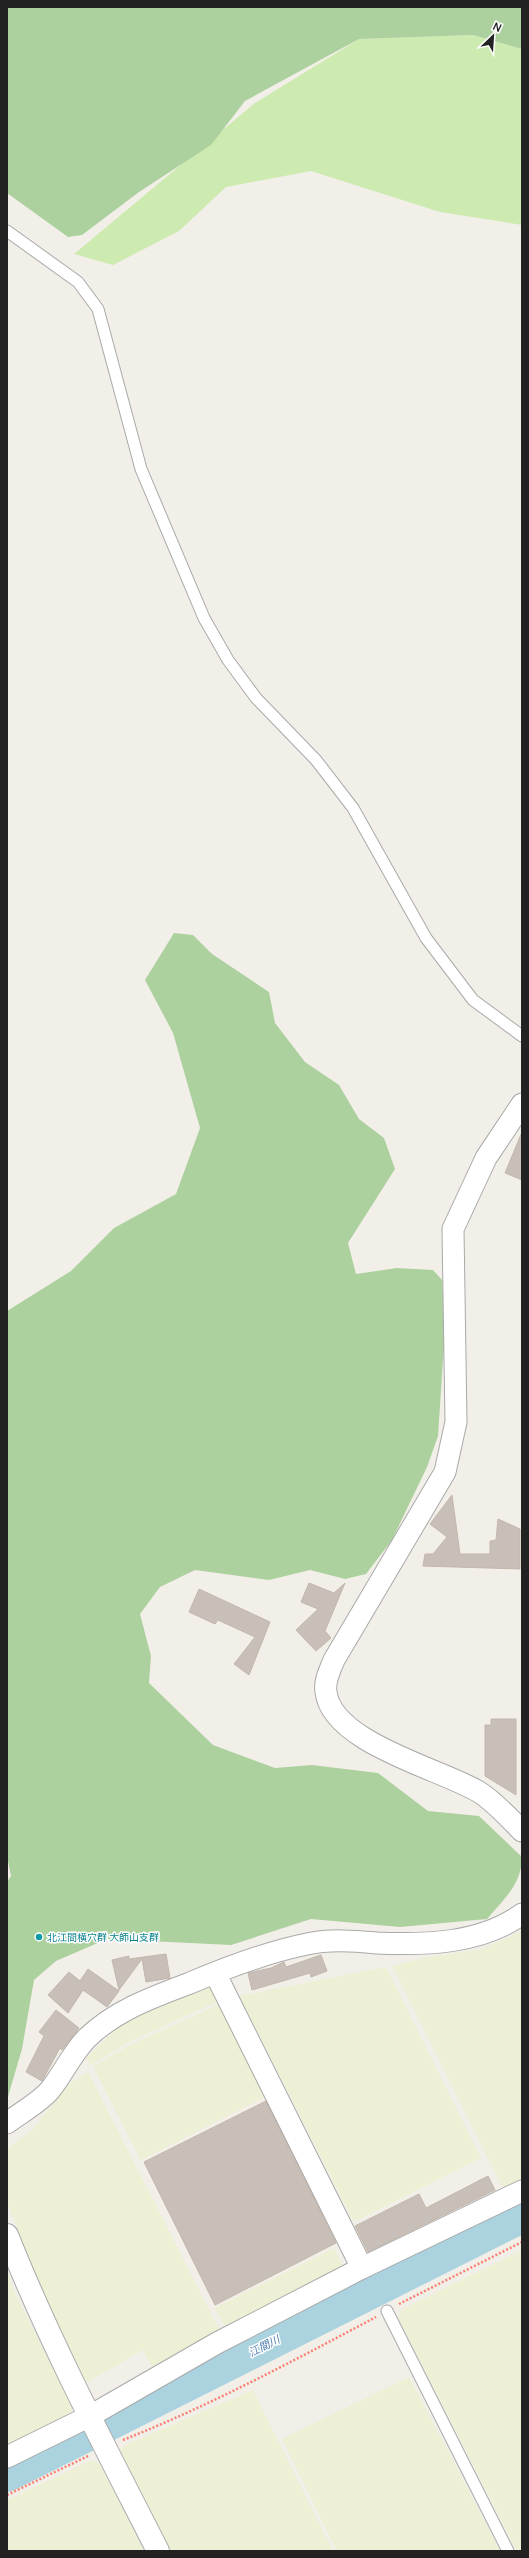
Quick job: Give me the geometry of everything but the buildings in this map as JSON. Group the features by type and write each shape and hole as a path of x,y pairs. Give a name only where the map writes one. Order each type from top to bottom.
{"street":[{"path":"522,1104 486,1158 453,1229 456,1422 445,1472 334,1660 327,1675 326,1692 330,1704 344,1723 367,1741 480,1793 522,1831"},
{"path":"7,2123 49,2091 86,2039 107,2021 133,2005 258,1957 309,1943 339,1941 427,1943 450,1940 484,1933 510,1923 522,1914"},
{"path":"215,1973 362,2268"},
{"path":"7,2457 98,2432 217,2343 362,2268 522,2191"},
{"path":"7,2234 29,2289 98,2432 158,2551"}],"lane":[{"path":"7,231 78,282 98,309 141,469 204,618 228,660 256,698 316,760 353,808 426,938 473,1000 522,1036"},
{"path":"387,2311 508,2551"}],"path":[{"path":"7,2495 98,2432 207,2405 522,2242"}],"green space":[{"path":"7,7 522,7 522,49 473,35 359,39 245,101 211,145 139,192 82,235 68,237 7,193"},
{"path":"473,35 522,49 522,225 440,212 311,171 226,187 179,231 113,265 74,254 255,103 359,39"},
{"path":"174,933 193,935 212,954 269,992 275,1023 305,1062 339,1085 359,1119 384,1138 395,1169 348,1243 356,1274 397,1268 433,1270 442,1280 445,1329 438,1436 427,1467 392,1540 366,1574 345,1579 310,1570 269,1580 195,1570 160,1587 140,1614 151,1656 149,1683 213,1745 275,1768 312,1765 378,1773 428,1811 479,1816 522,1857 521,1867 519,1875 510,1891 487,1919 400,1927 311,1919 231,1945 107,1939 56,1961 34,1980 22,2049 7,2100 7,1882 11,1876 7,1856 7,1311 71,1271 114,1228 176,1194 200,1128 173,1033 145,980"},
{"path":"522,1931 522,2178 503,2188 392,1966 423,1958 482,1949"},
{"path":"386,1967 481,2158 354,2222 239,1996"},
{"path":"210,1987 219,2001 131,2041 91,2065 86,2058 123,2022"},
{"path":"222,2003 269,2095 141,2160 93,2066 134,2043"},
{"path":"88,2072 220,2331 152,2367 143,2350 86,2383 48,2307 7,2202 7,2149 32,2130 70,2083"},
{"path":"334,2248 344,2269 226,2329 215,2308"},
{"path":"522,2250 522,2551 517,2551 398,2318 401,2310"},
{"path":"7,2270 15,2293 73,2408 65,2420 7,2449"},
{"path":"409,2377 500,2551 337,2551 282,2439"},
{"path":"253,2390 333,2551 171,2551 120,2451 125,2445"},
{"path":"92,2460 100,2464 144,2551 7,2551 7,2500"}],"waterway":[{"name":"江間川","path":"7,2476 522,2217"}],"place":[{"name":"北江間横穴群 大師山支群","path":"39,1937"}]}
